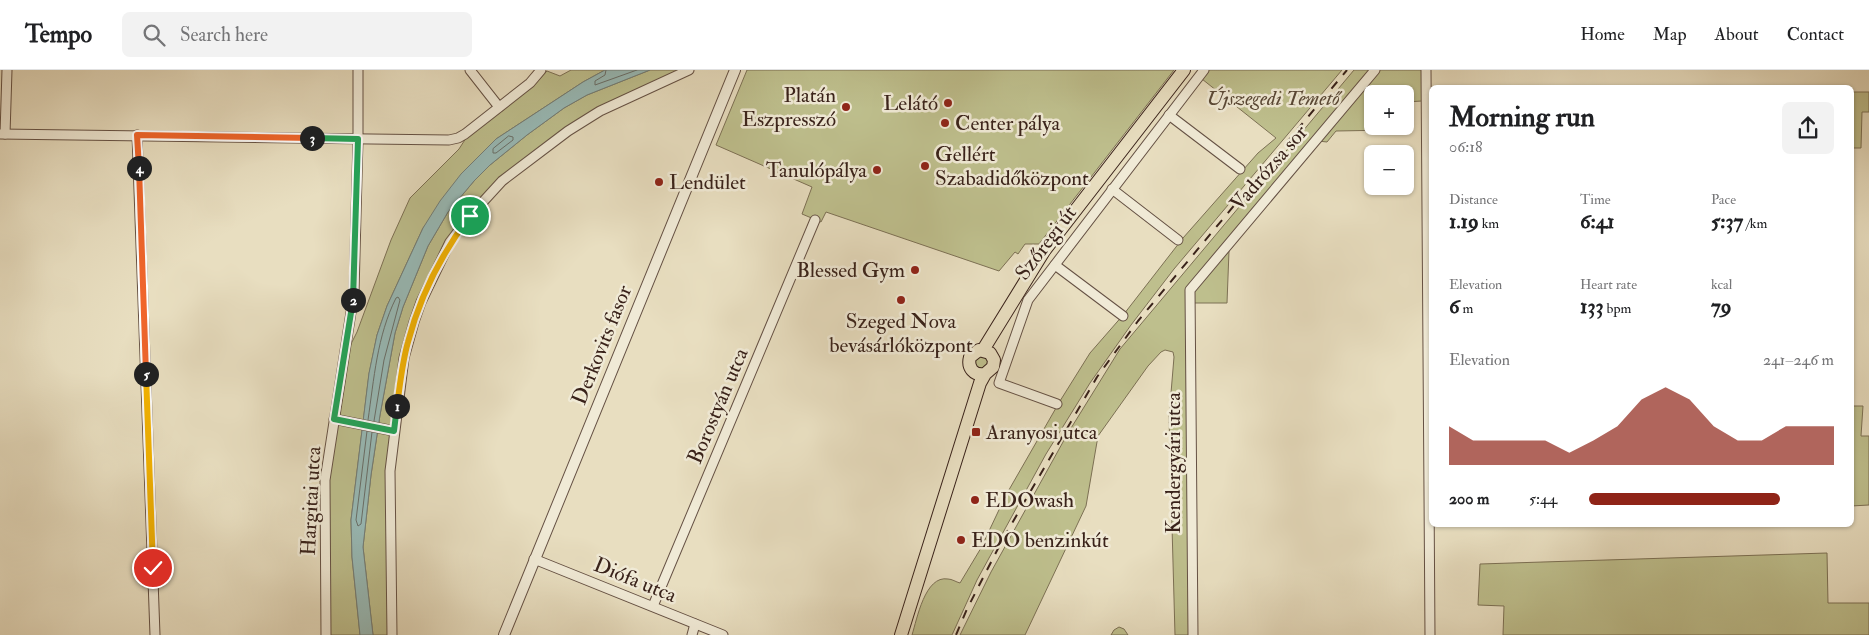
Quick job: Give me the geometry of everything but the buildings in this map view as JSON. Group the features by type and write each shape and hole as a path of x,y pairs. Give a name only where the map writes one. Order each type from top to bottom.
{"main road":[{"name":"Szőregi út","path":"987,351 1027,277 1044,251 1184,70"},
{"name":"Szőregi út","path":"979,373 969,365 970,357 976,351 987,351"},
{"name":"Szőregi út","path":"979,373 993,367 994,360 987,351"},
{"name":"Szőregi út","path":"901,635 972,412 979,373"}],"street":[{"path":"7,70 2,134 433,141 458,138 530,84 541,70"},
{"name":"Hargitai utca","path":"326,635 326,480 354,293 358,70"},
{"path":"470,70 498,107"},
{"path":"392,635 390,471 404,358 414,322 434,273 450,242 470,216 502,181 568,131 600,110 689,70"},
{"name":"Derkovits fasor","path":"504,635 735,70"},
{"name":"Szőregi út","path":"1057,404 999,383 1028,300 1204,70"},
{"name":"Vadrózsa sor","path":"1190,290 1376,70"},
{"path":"1426,70 1429,494"},
{"path":"1169,115 1240,169"},
{"path":"137,135 156,635"},
{"path":"1112,189 1178,240"},
{"name":"Borostyán utca","path":"653,606 815,220"},
{"path":"1055,265 1123,316"},
{"name":"Kendergyári utca","path":"1190,290 1193,635"},
{"path":"334,419 394,431"},
{"path":"1429,527 1430,635"},
{"name":"Diófa utca","path":"534,559 723,635"},
{"path":"692,635 695,624"}],"green space":[{"path":"571,70 605,70 583,82 496,139 423,228 387,306 377,335 369,374 351,520 352,557 360,635 329,635 329,474 348,350 357,332 391,240 410,198 459,149 468,135 531,88 547,71 560,76"},
{"path":"650,70 689,70 600,110 502,181 450,242 414,322 394,431 392,635 373,635 363,547 371,475 395,333 403,307 428,246 448,212 474,181 490,165 527,135 564,108 587,95"},
{"name":"Gellért Szabadidőközpont","path":"747,70 1174,70 1039,244 1025,244 1018,254 1015,252 999,271 826,212 821,222 802,214 812,187 716,145"},
{"name":"Újszegedi Temető","path":"1209,70 1342,70 1174,269 1090,383 1046,454 977,580 952,635 912,635 923,600 933,584 940,580 948,579 960,583 981,548 1006,495 1090,353 1124,314 1183,238 1258,153 1276,138 1202,79"},
{"path":"1354,70 1429,70 1429,160 1424,160 1422,101 1414,101 1414,85 1364,85 1364,131 1336,131 1327,142 1318,141 1229,251 1227,303 1193,303 1196,635 1175,635 1169,417 1174,357 1173,352 1165,350 1148,366 1098,436 1086,506 1025,635 960,635 991,572 1068,433 1120,349"},
{"path":"1854,92 1869,92 1869,112 1862,112 1861,148 1854,148"},
{"path":"980,354 990,361 984,369 976,367 975,360"},
{"path":"1854,406 1863,406 1861,436 1869,436 1869,505 1854,506"},
{"path":"1827,553 1828,603 1869,603 1869,635 1503,635 1504,606 1478,605 1480,564"},
{"path":"1119,627 1124,629 1128,635 1111,635"}],"water":[{"path":"605,70 650,70 587,95 564,108 527,135 490,165 474,181 448,212 428,246 403,307 395,333 380,415 363,547 373,635 360,635 352,557 351,520 369,373 377,335 387,306 423,228 440,201 461,174 496,139 583,82"}],"railway":[{"path":"956,635 967,609 1004,537 1097,377 1138,321 1347,70"}],"place":[{"name":"Lelátó","path":"948,103"},
{"name":"Platán Eszpresszó","path":"846,107"},
{"name":"Center pálya","path":"945,123"},
{"name":"Gellért Szabadidőközpont","path":"925,166"},
{"name":"Tanulópálya","path":"877,170"},
{"name":"Lendület","path":"659,182"},
{"name":"Blessed Gym","path":"915,270"},
{"name":"Szeged Nova bevásárlóközpont","path":"901,300"},
{"name":"Aranyosi utca","path":"976,432"},
{"name":"EDOwash","path":"975,500"},
{"name":"EDO benzinkút","path":"961,540"}],"route":[{"path":"153,568 137,135 358,139 354,293 334,419 394,431 404,358 421,302 450,242 470,216"}]}
